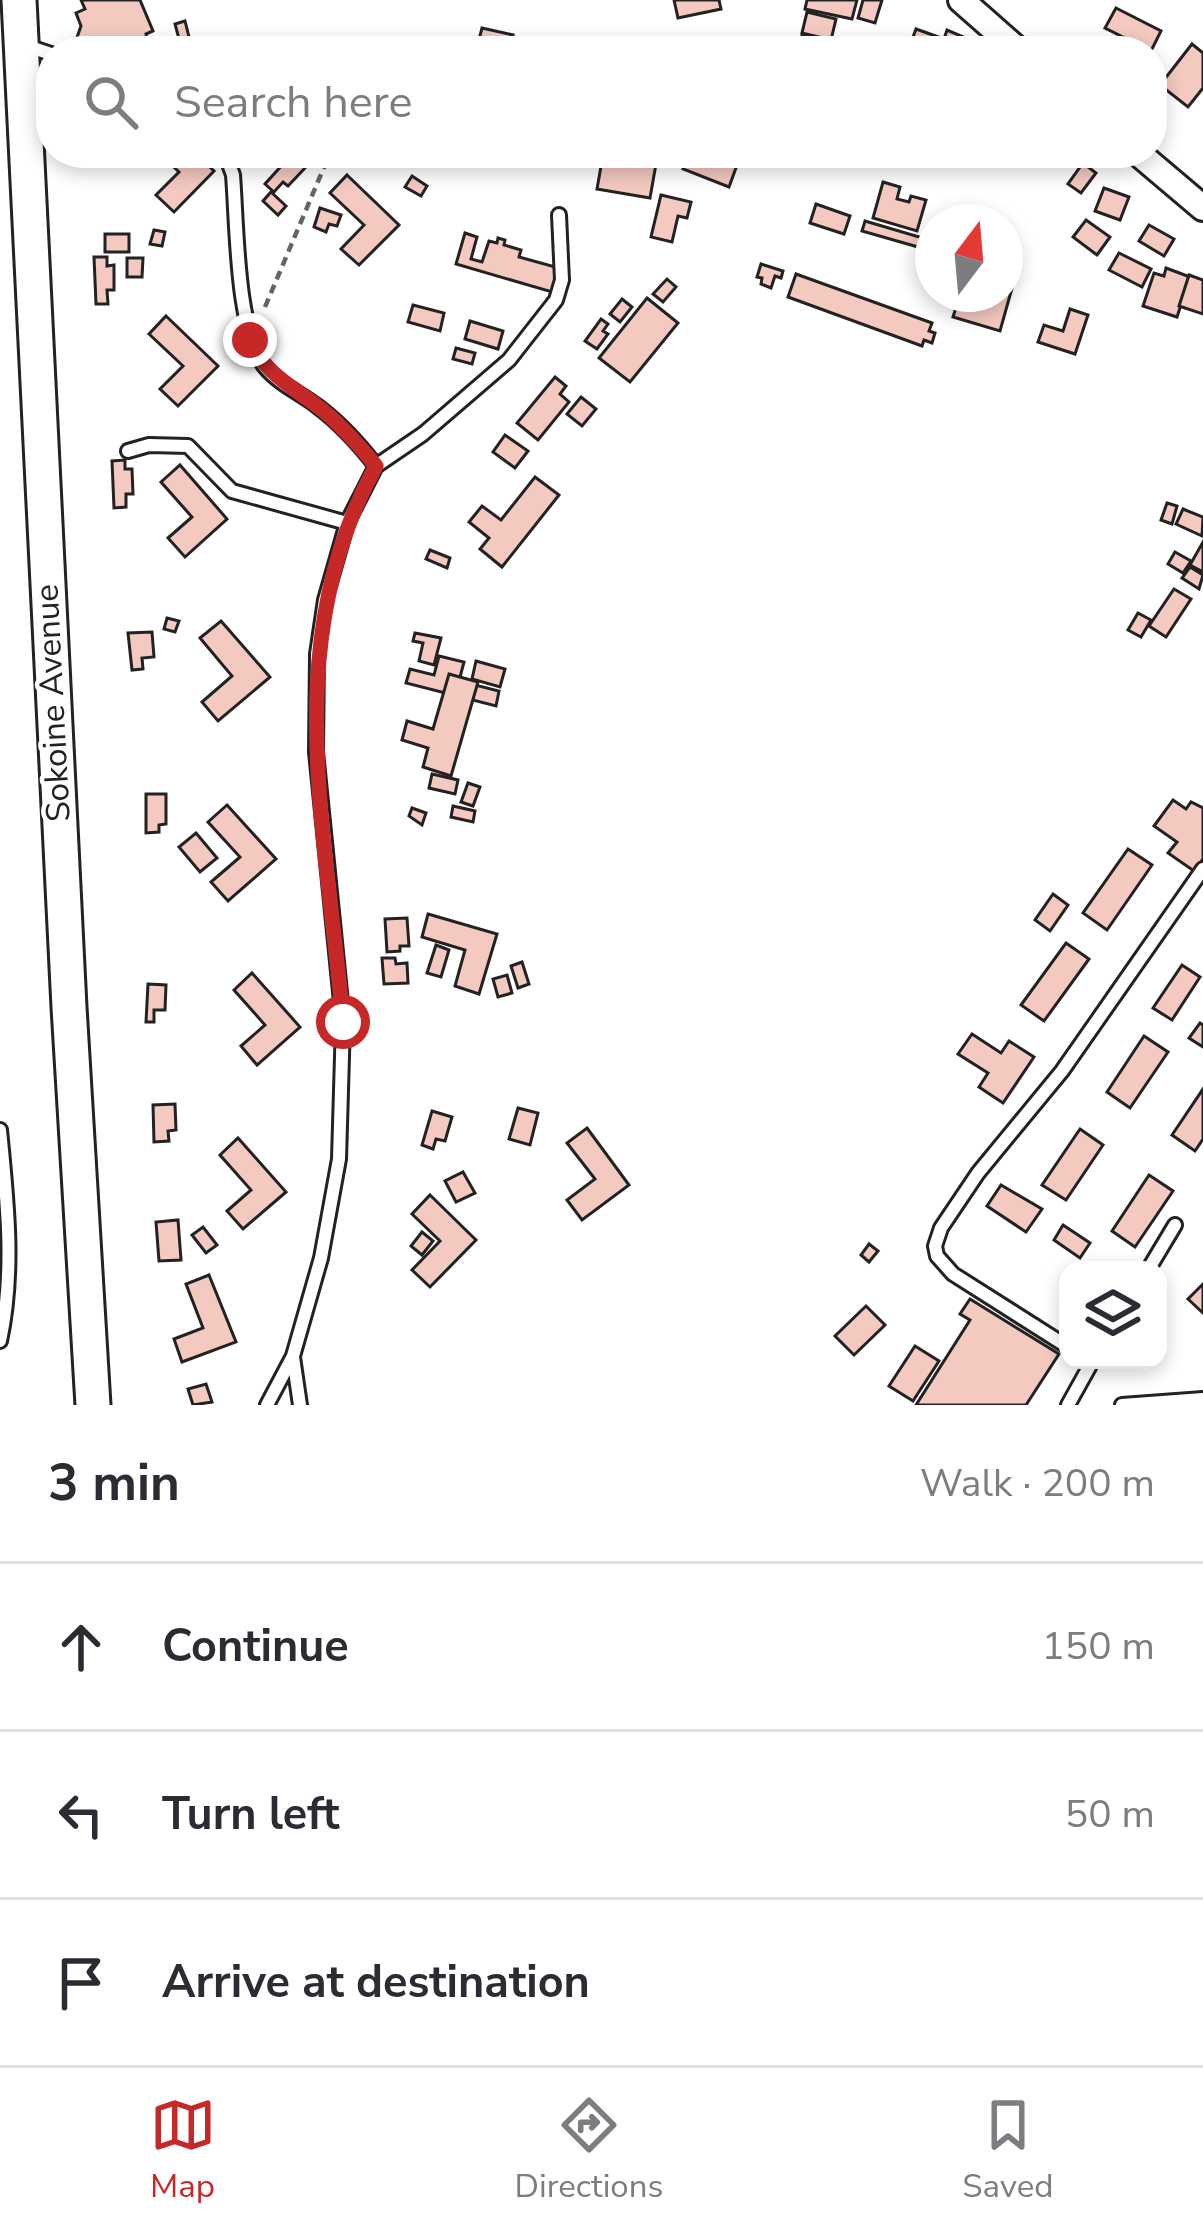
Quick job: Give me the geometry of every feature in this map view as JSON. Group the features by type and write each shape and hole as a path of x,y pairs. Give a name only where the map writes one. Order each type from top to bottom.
{"street":[{"path":"961,0 1002,36"},
{"name":"Sokoine Avenue","path":"22,30 66,959 93,1405"},
{"path":"1156,168 1203,208"}],"lane":[{"path":"230,168 250,340 266,369 353,437 376,466"},
{"path":"267,1405 292,1356 321,1258 339,1159 343,1022 316,752 317,654 325,600 347,524 376,466 423,434 509,361 556,300 562,280 559,215"},
{"path":"128,451 148,445 188,446 232,491 347,524"},
{"path":"1059,1341 953,1274 937,1256 935,1246 941,1228 978,1173 1062,1071 1203,869"},
{"path":"0,1130 8,1306 0,1341"},
{"path":"1153,1261 1175,1225"},
{"path":"292,1356 300,1405"},
{"path":"1068,1405 1086,1369"},
{"path":"1122,1405 1203,1399"}],"path":[{"path":"250,340 324,168"}],"building":[{"path":"81,0 140,0 153,31 146,36 78,36 81,26 76,13 85,9"},
{"path":"674,0 719,0 721,9 678,18"},
{"path":"807,0 857,0 852,19 805,9"},
{"path":"863,0 882,0 875,23 858,18"},
{"path":"1116,8 1161,31 1158,36 1121,36 1105,28"},
{"path":"807,12 836,19 832,36 802,33"},
{"path":"185,21 189,36 178,36 175,24"},
{"path":"482,28 513,35 513,36 480,36"},
{"path":"1192,44 1203,53 1203,88 1188,107 1167,90 1167,76"},
{"path":"175,168 214,171 174,212 156,195 179,172"},
{"path":"279,168 305,168 288,186 283,182 274,192 265,184"},
{"path":"601,168 655,168 650,198 597,189"},
{"path":"683,168 736,168 729,187"},
{"path":"1079,168 1096,173 1081,193 1068,184"},
{"path":"347,175 399,225 359,265 341,249 364,225 330,193"},
{"path":"412,176 427,186 421,196 405,187"},
{"path":"883,182 900,187 897,199 926,200 915,204 915,230 873,218"},
{"path":"1104,188 1129,197 1120,220 1095,211"},
{"path":"271,192 286,206 278,215 263,201"},
{"path":"661,195 691,202 687,218 678,216 672,242 651,237"},
{"path":"816,204 850,216 844,234 810,223"},
{"path":"320,208 341,215 337,226 329,224 326,232 314,227"},
{"path":"1086,220 1110,237 1097,255 1073,237"},
{"path":"865,221 915,236 915,246 862,231"},
{"path":"1149,225 1174,239 1164,256 1139,241"},
{"path":"154,230 165,232 162,246 150,244"},
{"path":"465,233 477,237 471,259 482,262 489,241 497,243 498,238 521,250 519,257 559,268 552,292 456,264"},
{"path":"105,234 129,234 129,252 105,252"},
{"path":"1119,253 1151,269 1142,287 1109,270"},
{"path":"94,257 107,257 107,266 114,265 114,290 107,290 108,304 96,304"},
{"path":"127,258 143,258 142,277 127,277"},
{"path":"761,264 783,271 781,278 775,276 771,288 757,277"},
{"path":"1166,268 1190,277 1177,317 1143,306 1154,273 1164,276"},
{"path":"796,274 932,323 932,343 924,340 922,346 788,297"},
{"path":"1189,275 1203,280 1203,314 1179,306"},
{"path":"667,279 676,287 663,302 653,294"},
{"path":"647,298 678,323 630,382 599,358"},
{"path":"622,299 632,307 620,322 610,314"},
{"path":"413,305 444,313 440,331 408,322"},
{"path":"1070,309 1088,315 1075,354 1038,342 1044,325 1063,331"},
{"path":"955,312 1005,312 1000,331 953,317"},
{"path":"166,316 218,366 178,406 160,389 183,366 149,334"},
{"path":"601,319 608,324 603,331 608,334 597,349 585,341"},
{"path":"470,321 503,331 498,349 465,339"},
{"path":"456,348 475,353 472,364 453,359"},
{"path":"555,377 566,386 560,394 569,402 538,440 517,423"},
{"path":"581,397 596,409 582,426 567,414"},
{"path":"505,435 528,451 515,468 493,452"},
{"path":"125,460 125,469 132,469 133,494 126,494 126,507 114,508 112,461"},
{"path":"180,465 227,519 185,557 168,538 192,517 161,482"},
{"path":"535,477 559,495 502,567 480,549 489,538 469,522 482,506 501,520"},
{"path":"1167,503 1177,506 1172,524 1161,520"},
{"path":"1183,509 1203,517 1202,536 1176,524"},
{"path":"1203,542 1203,572 1190,565"},
{"path":"430,550 450,558 447,568 426,559"},
{"path":"1175,552 1191,561 1183,573 1168,564"},
{"path":"1190,567 1203,575 1199,589 1182,578"},
{"path":"1174,589 1191,599 1166,637 1149,626"},
{"path":"1138,613 1151,620 1141,637 1128,630"},
{"path":"167,618 179,621 175,632 164,629"},
{"path":"221,621 270,677 218,721 202,702 232,676 200,638"},
{"path":"152,632 154,657 142,658 143,669 132,670 128,633"},
{"path":"415,633 441,638 434,665 419,661 423,643 413,641"},
{"path":"439,656 464,662 459,681 499,691 496,706 406,683 410,669 434,675"},
{"path":"476,661 505,669 500,687 472,679"},
{"path":"449,674 478,682 451,776 423,767 428,748 402,740 407,721 433,729"},
{"path":"432,774 458,780 455,794 429,788"},
{"path":"468,783 480,787 473,806 461,802"},
{"path":"146,794 166,794 166,824 159,825 159,832 146,833"},
{"path":"1173,800 1186,809 1191,802 1203,808 1203,859 1194,871 1168,853 1177,842 1154,826"},
{"path":"227,805 276,859 228,901 211,882 240,857 208,822"},
{"path":"453,806 475,811 473,822 451,817"},
{"path":"412,808 426,813 422,825 409,816"},
{"path":"196,833 217,858 200,872 179,847"},
{"path":"1128,849 1152,865 1107,930 1083,913"},
{"path":"1053,894 1068,905 1050,931 1035,920"},
{"path":"428,914 497,934 479,994 455,986 465,950 422,937"},
{"path":"407,918 409,946 387,952 385,919"},
{"path":"1066,943 1089,959 1044,1021 1021,1005"},
{"path":"436,945 449,950 441,977 427,973"},
{"path":"382,958 407,963 408,983 384,984"},
{"path":"522,962 529,984 518,988 511,966"},
{"path":"1182,965 1200,977 1172,1020 1153,1008"},
{"path":"252,973 300,1027 257,1065 241,1046 265,1025 234,990"},
{"path":"507,975 512,993 498,997 493,979"},
{"path":"148,984 166,985 165,1010 154,1010 154,1022 146,1022"},
{"path":"1203,1025 1203,1047 1189,1038"},
{"path":"972,1034 1001,1053 1009,1041 1034,1057 1003,1103 979,1087 988,1073 958,1054"},
{"path":"1144,1036 1168,1052 1130,1108 1107,1092"},
{"path":"1203,1089 1203,1139 1195,1151 1172,1135"},
{"path":"175,1104 176,1130 168,1131 169,1141 154,1142 153,1105"},
{"path":"518,1108 538,1113 530,1145 509,1139"},
{"path":"432,1111 452,1117 445,1141 436,1139 433,1149 422,1145"},
{"path":"587,1128 629,1185 582,1220 567,1200 595,1179 567,1143"},
{"path":"1080,1129 1103,1145 1066,1200 1042,1185"},
{"path":"238,1138 286,1192 243,1229 227,1211 251,1190 220,1155"},
{"path":"463,1172 475,1193 456,1202 445,1181"},
{"path":"1149,1175 1173,1191 1135,1247 1112,1231"},
{"path":"1001,1185 1042,1209 1026,1232 987,1206"},
{"path":"430,1195 476,1240 430,1287 412,1270 440,1241 412,1214"},
{"path":"178,1220 181,1260 159,1261 156,1222"},
{"path":"1063,1225 1090,1243 1080,1258 1054,1240"},
{"path":"203,1227 217,1245 206,1253 192,1235"},
{"path":"422,1232 433,1241 422,1255 411,1246"},
{"path":"869,1244 878,1251 869,1262 861,1255"},
{"path":"209,1275 236,1342 182,1362 174,1339 203,1328 186,1284"},
{"path":"1203,1284 1203,1313 1188,1299"},
{"path":"970,1299 1059,1354 1026,1405 916,1405 970,1320 960,1314"},
{"path":"866,1306 885,1325 854,1355 835,1336"},
{"path":"915,1346 939,1361 913,1401 889,1386"},
{"path":"206,1384 212,1402 193,1405 188,1389"}],"route":[{"path":"250,340 266,369 353,437 376,466 347,524 325,600 317,654 316,752 343,1022"}]}
